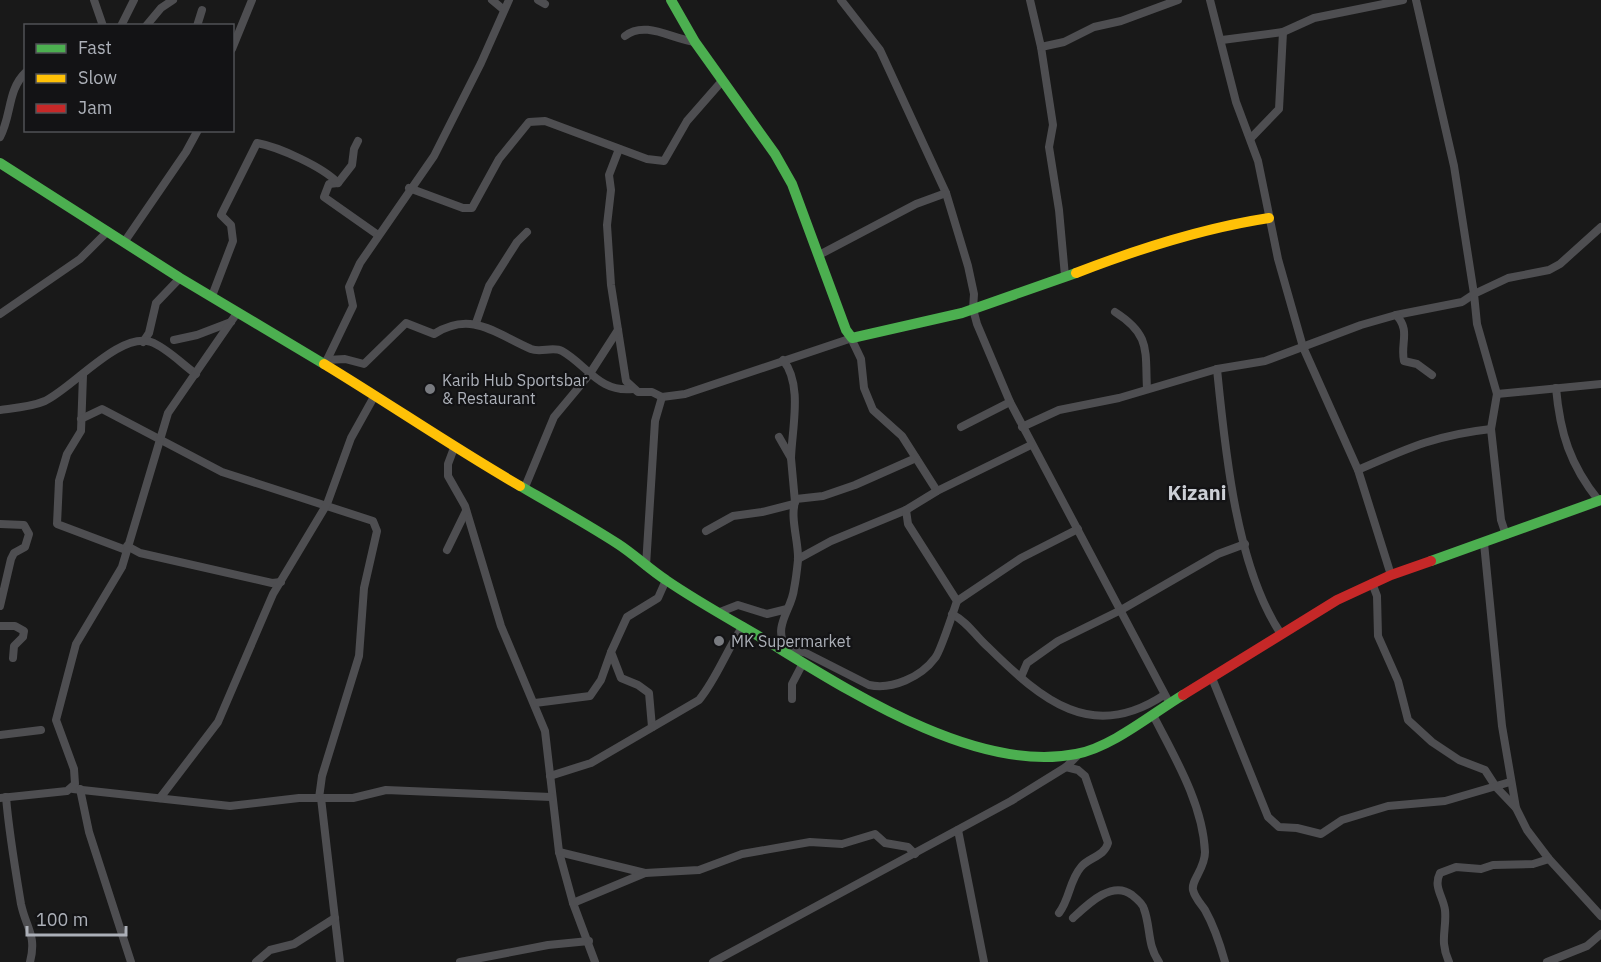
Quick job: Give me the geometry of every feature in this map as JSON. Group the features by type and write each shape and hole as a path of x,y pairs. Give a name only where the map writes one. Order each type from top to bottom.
{"main road":[{"path":"671,0 695,42 775,154 792,184 846,330 852,338 973,309 1014,297 1065,276 1231,224 1269,218"},
{"path":"0,163 212,296 234,318 326,362 454,448 525,487 619,545 666,580 803,663 915,724 950,738 1009,754 1051,758 1079,754 1103,744 1153,715 1167,699 1212,678 1337,600 1391,575 1600,501"}],"street":[{"path":"94,0 102,24"},
{"path":"122,24 134,0"},
{"path":"148,24 161,8 174,0"},
{"path":"234,45 252,0"},
{"path":"492,0 504,10"},
{"path":"326,362 353,306 349,287 360,263 439,147 481,63 509,0"},
{"path":"841,0 880,50 945,193 968,266 974,294 973,309 976,324 1010,402 1167,699 1109,717 1097,717 1057,705 1038,693 987,647 966,621 952,614"},
{"path":"1030,0 1041,46 1053,125 1049,147 1059,210 1065,276"},
{"path":"1041,46 1064,42 1094,27 1121,21 1178,0"},
{"path":"1210,0 1236,102 1251,138 1278,259 1303,347 1358,470 1391,575"},
{"path":"1222,40 1283,32 1314,18 1403,0"},
{"path":"1416,0 1454,166 1477,324 1497,394 1491,429 1501,520 1506,535"},
{"path":"198,24 202,10"},
{"path":"625,36 633,29 641,28 676,39 695,42"},
{"path":"1251,138 1279,109 1283,32"},
{"path":"0,137 6,126 11,95 17,81 24,74"},
{"path":"409,189 463,208 472,208 499,159 529,122 534,120 647,159 664,161 687,121 722,81"},
{"path":"125,241 186,152 197,132"},
{"path":"358,141 354,149 352,165 338,183 328,184 324,197 378,235"},
{"path":"212,296 233,242 231,225 221,215 257,143 307,163 330,175 338,183"},
{"path":"619,149 609,176 611,190 607,225 611,285 626,381 633,389"},
{"path":"819,255 916,204 945,193"},
{"path":"1022,427 1059,410 1119,398 1217,369 1265,361 1361,325 1396,315 1462,302 1508,278 1549,270 1560,264 1601,227"},
{"path":"0,314 80,260 108,231"},
{"path":"476,323 489,286 517,242 527,232"},
{"path":"142,342 149,333 156,303 180,278"},
{"path":"1462,302 1476,308"},
{"path":"1115,312 1131,322 1141,333 1147,389"},
{"path":"1396,315 1402,321 1406,337 1404,361 1417,364 1432,375"},
{"path":"174,340 197,335 234,318"},
{"path":"131,962 76,789 76,777 59,730 56,713 76,644 117,576 141,508 168,413 234,318"},
{"path":"326,362 345,359 364,364 406,323 434,334 447,326 476,323 519,341 531,349 562,351 589,375 610,386 633,389 662,397 685,394 852,338 861,359 864,387 873,410 902,436 937,491"},
{"path":"525,487 546,431 589,375 618,330"},
{"path":"0,410 38,404 67,388 122,346 134,341 154,343 196,374"},
{"path":"783,360 791,369 795,393 791,458 798,560 794,593 780,629 786,646"},
{"path":"1217,369 1232,487 1245,544 1264,607 1281,634"},
{"path":"83,375 81,431 67,454 59,481 57,524 140,553 272,583 282,582"},
{"path":"1497,394 1601,384"},
{"path":"1556,388 1564,441 1575,465 1600,501"},
{"path":"160,798 218,722 273,594 327,504 347,447 375,395"},
{"path":"646,566 655,421 662,397"},
{"path":"961,427 1010,402"},
{"path":"81,419 96,410 102,410 222,472 327,504 373,521 377,531 364,588 359,656 322,776 320,798 340,962"},
{"path":"1358,470 1415,444 1457,433 1491,429"},
{"path":"779,437 791,458"},
{"path":"798,560 831,541 896,515 905,514 937,491 1031,445"},
{"path":"454,448 447,470 466,511 513,659 535,703 545,731 559,852 573,903 595,962"},
{"path":"706,531 734,516 762,512 795,503 796,499 823,496 866,481 916,458"},
{"path":"447,550 466,511"},
{"path":"905,514 957,602"},
{"path":"0,524 24,525 29,534 25,547 10,559 0,606"},
{"path":"773,645 806,652 869,685 879,687 894,685 914,674 935,658 957,602 1021,558 1078,529"},
{"path":"1484,543 1510,782 1516,808 1527,830 1549,859 1601,916"},
{"path":"1021,677 1027,663 1042,652 1218,554 1245,544"},
{"path":"535,703 590,696 601,680 627,617 658,598 666,580"},
{"path":"1372,583 1377,596 1378,636 1398,681 1408,720 1432,742 1459,760 1485,770 1496,787 1516,808"},
{"path":"720,612 738,605 767,614 788,609"},
{"path":"0,619 22,629 25,635 14,646 13,658"},
{"path":"0,626 15,626"},
{"path":"550,776 591,764 699,699 710,686 726,651 743,626"},
{"path":"611,652 621,678 638,685 649,693 652,727"},
{"path":"792,699 792,684 803,663"},
{"path":"1212,678 1268,817 1279,827 1297,828 1321,834 1342,820 1388,806 1445,801 1510,782"},
{"path":"1153,715 1178,765 1198,819 1204,862 1203,869 1194,880 1193,892 1212,926 1225,962"},
{"path":"0,735 41,730"},
{"path":"713,962 958,830 1066,767 1079,754"},
{"path":"1059,914 1069,898 1073,880 1079,870 1104,852 1108,843 1083,772 1066,767"},
{"path":"30,962 34,942 22,908 3,797 76,789 230,806 320,798 361,797 386,790 551,796"},
{"path":"958,830 984,962"},
{"path":"559,852 645,873 699,870 742,854 810,842 842,844 871,835 878,836 889,844 908,847 915,854"},
{"path":"1449,962 1443,944 1445,909 1437,886 1440,873 1456,867 1481,869 1549,859"},
{"path":"573,903 645,873"},
{"path":"1074,918 1087,905 1105,894 1119,889 1126,891 1144,909 1150,943 1159,962"},
{"path":"256,962 270,950 294,944 335,918"},
{"path":"1547,962 1587,946 1601,934"},
{"path":"460,962 548,945 589,941"}],"traffic: fast":[{"path":"671,0 695,42 775,154 792,184 846,330 852,338 962,313 1076,273"},
{"path":"0,163 180,278 324,364"},
{"path":"520,486 618,544 690,596 836,683 915,724 956,740 997,752 1037,757 1076,754 1103,745 1183,695"},
{"path":"1431,561 1601,500"}],"traffic: slow":[{"path":"1076,273 1171,240 1220,227 1269,218"},
{"path":"324,364 520,486"}],"traffic: jam":[{"path":"1183,695 1337,600 1391,575 1431,561"}],"place":[{"name":"Karib Hub Sportsbar & Restaurant","path":"430,389"},
{"name":"MK Supermarket","path":"719,641"}],"district":[{"name":"Kizani","path":"1197,492"}]}
